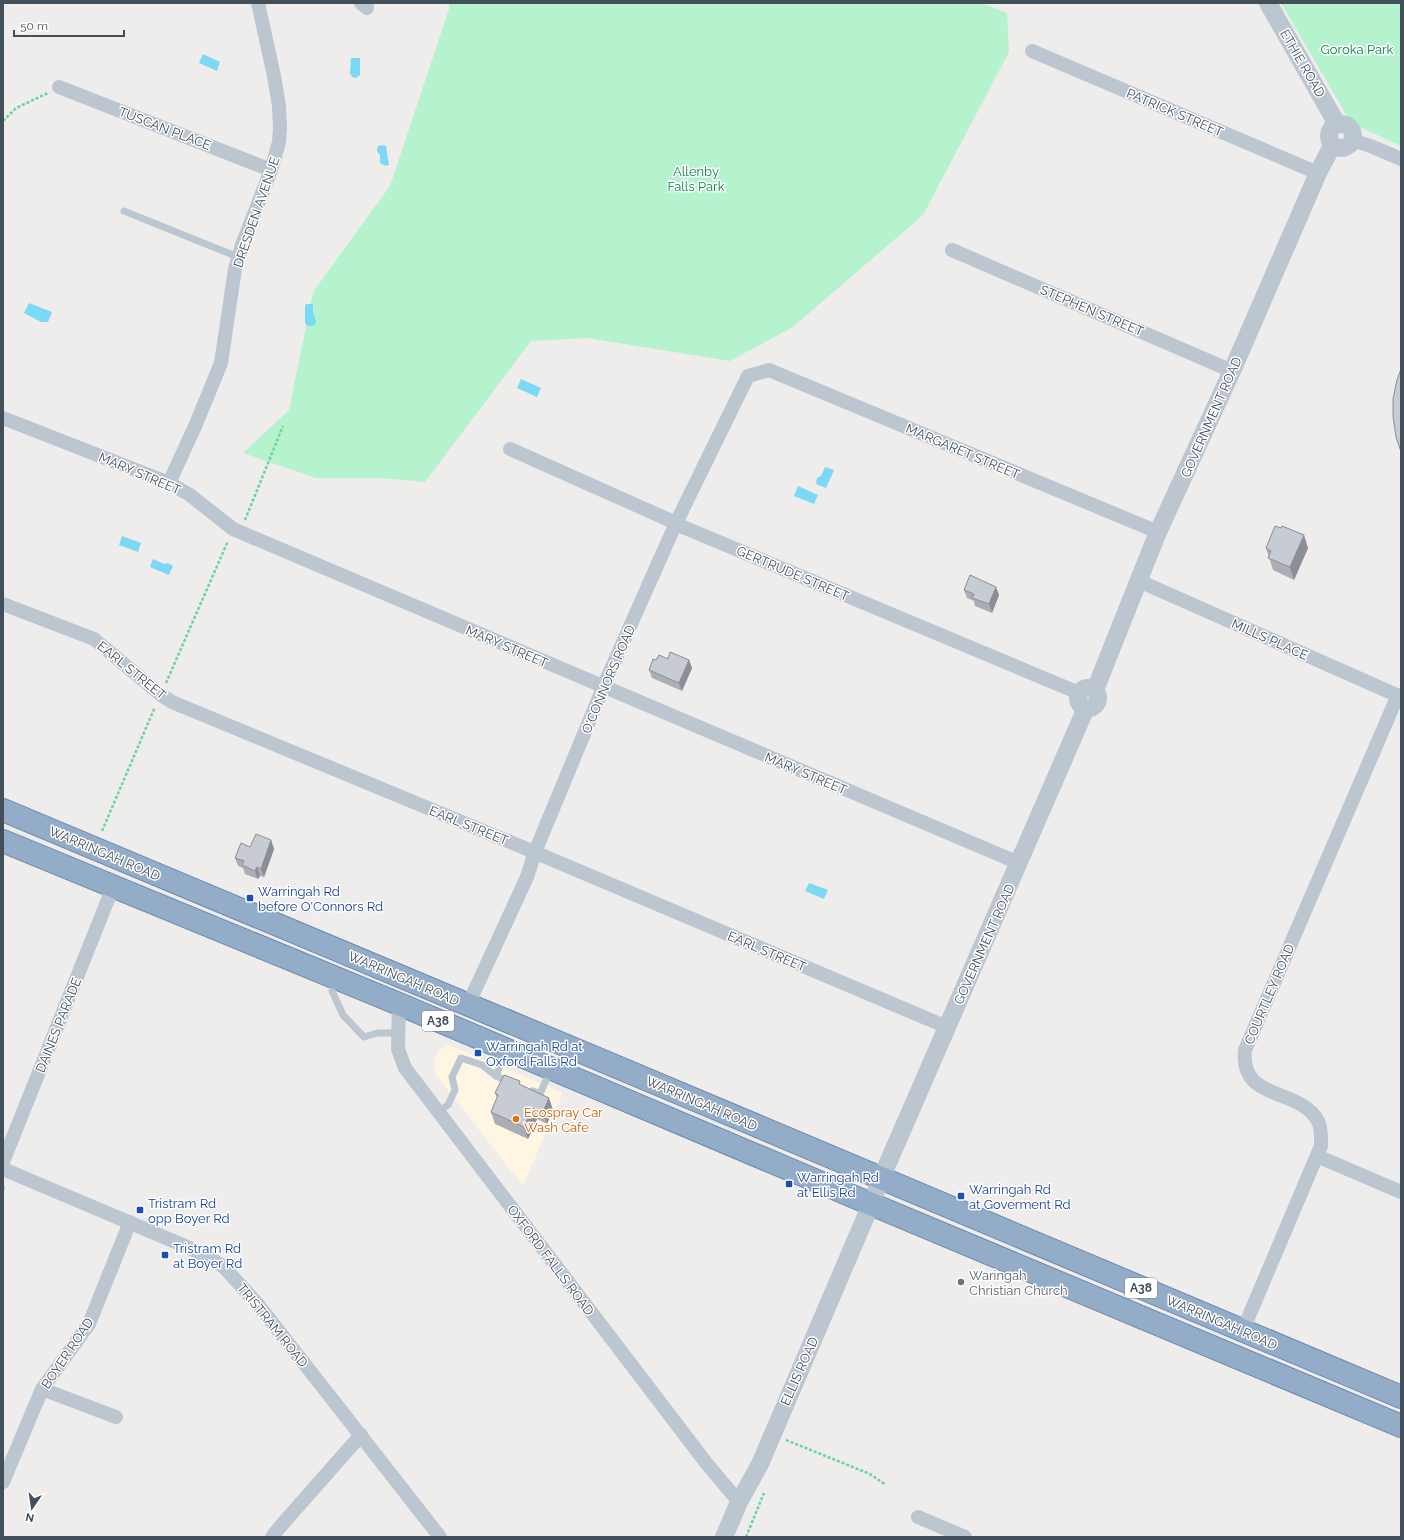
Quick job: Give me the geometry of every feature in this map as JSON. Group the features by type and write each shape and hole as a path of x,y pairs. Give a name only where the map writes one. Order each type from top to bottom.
{"highway":[{"name":"WARRINGAH ROAD","path":"3,810 1401,1397"},
{"name":"WARRINGAH ROAD","path":"3,841 399,1004 1401,1426"}],"street":[{"name":"DRESDEN AVENUE","path":"169,483 196,424 221,363 238,257 271,170 279,142 280,120 274,76 258,3"},
{"name":"ETHIE ROAD","path":"1268,3 1337,124"},
{"name":"PATRICK STREET","path":"1032,51 1318,172"},
{"name":"TUSCAN PLACE","path":"59,87 271,170"},
{"path":"1337,124 1345,124 1351,129 1353,136 1351,144 1340,149 1332,146 1328,136 1331,128 1337,124"},
{"path":"1353,140 1401,159"},
{"name":"GOVERNMENT ROAD","path":"881,1179 1019,863 1087,697 1139,581 1158,532 1232,371 1318,172 1332,146"},
{"name":"STEPHEN STREET","path":"952,250 1232,371"},
{"name":"O'CONNORS ROAD","path":"468,1004 526,877 535,852 604,688 676,523 748,376 769,370"},
{"name":"MARGARET STREET","path":"769,370 1158,532"},
{"name":"MARY STREET","path":"3,418 169,483 190,495 233,529 604,688 1019,863"},
{"name":"GERTRUDE STREET","path":"510,449 690,530 1087,697"},
{"name":"MILLS PLACE","path":"1139,581 1399,696"},
{"name":"EARL STREET","path":"3,604 94,639 161,695 172,702 535,852 947,1027"},
{"name":"COURTLEY ROAD","path":"1243,1330 1322,1146 1318,1121 1308,1109 1257,1084 1248,1076 1244,1065 1245,1050 1399,696"},
{"name":"DAINES PARADE","path":"3,1162 113,887"},
{"name":"OXFORD FALLS ROAD","path":"399,1004 398,1049 405,1068 707,1464 739,1502"},
{"path":"1317,1156 1401,1192"},
{"name":"TRISTRAM ROAD","path":"3,1169 130,1222 206,1256 224,1267 260,1307 440,1537"},
{"name":"ELLIS ROAD","path":"724,1537 739,1502 760,1464 881,1179"},
{"name":"BOYER ROAD","path":"3,1482 42,1389 89,1324 130,1222"},
{"path":"42,1389 116,1417"},
{"path":"272,1537 361,1435"},
{"path":"918,1517 965,1537"}],"lane":[{"path":"124,211 238,257"},
{"path":"334,978 332,991 343,1015 364,1037 377,1033 399,1033"},
{"path":"496,1076 506,1049"},
{"path":"438,1112 448,1105 455,1090 452,1077 460,1058 482,1065 496,1076 518,1085"},
{"path":"525,1088 540,1094 551,1069"}],"path":[{"path":"3,122 16,108 59,87"},
{"path":"240,532 284,426"},
{"path":"784,1447 786,1440 870,1474 886,1485"},
{"path":"746,1537 766,1488"}],"shaded area":[{"name":"Ecospray Car Wash Cafe","path":"449,1045 563,1093 523,1186 436,1075 433,1061 439,1050"}],"green space":[{"name":"Allenby Falls Park","path":"448,3 981,3 1007,13 1009,52 923,215 793,327 730,361 587,338 531,341 425,482 382,478 316,478 243,453 289,410 313,292 390,186 450,6"},
{"name":"Goroka Park","path":"1281,3 1401,3 1401,146 1360,127 1347,116"}],"water":[{"path":"203,54 220,62 217,71 199,63"},
{"path":"351,58 360,58 360,75 356,78 352,77 350,73"},
{"path":"378,146 386,146 389,165 386,166 380,163 380,155 377,151"},
{"path":"29,303 52,312 48,322 41,322 24,313"},
{"path":"313,304 313,312 316,321 315,325 308,326 305,323 305,305"},
{"path":"521,379 541,388 537,397 517,388"},
{"path":"825,467 834,470 826,488 816,484 817,478 821,476"},
{"path":"798,486 818,495 814,504 794,496"},
{"path":"122,536 141,543 138,552 119,545"},
{"path":"153,559 173,566 169,575 150,567"},
{"path":"809,883 828,890 824,899 805,891"}],"building":[{"path":"1401,369 1401,452 1396,437 1393,417 1393,399"},
{"path":"1275,526 1281,528 1282,526 1304,535 1290,567 1268,558 1271,551 1266,548"},
{"path":"970,575 996,587 989,604 972,598 974,594 964,590"},
{"path":"670,652 689,660 679,683 649,670 653,659 656,660 659,655 668,659"},
{"path":"256,834 271,840 261,869 257,867 255,871 242,865 244,861 235,858 241,843 250,847"},
{"path":"504,1075 520,1081 519,1084 549,1098 543,1112 532,1108 524,1127 491,1112 498,1095 495,1093"}],"place":[{"name":"Warringah Rd before O'Connors Rd","path":"250,898"},
{"name":"Warringah Rd at Oxford Falls Rd","path":"478,1053"},
{"name":"Ecospray Car Wash Cafe","path":"516,1119"},
{"name":"Warringah Rd at Ellis Rd","path":"789,1184"},
{"name":"Warringah Rd at Goverment Rd","path":"961,1196"},
{"name":"Tristram Rd opp Boyer Rd","path":"140,1210"},
{"name":"Tristram Rd at Boyer Rd","path":"165,1255"},
{"name":"Waringah Christian Church","path":"961,1282"}]}
